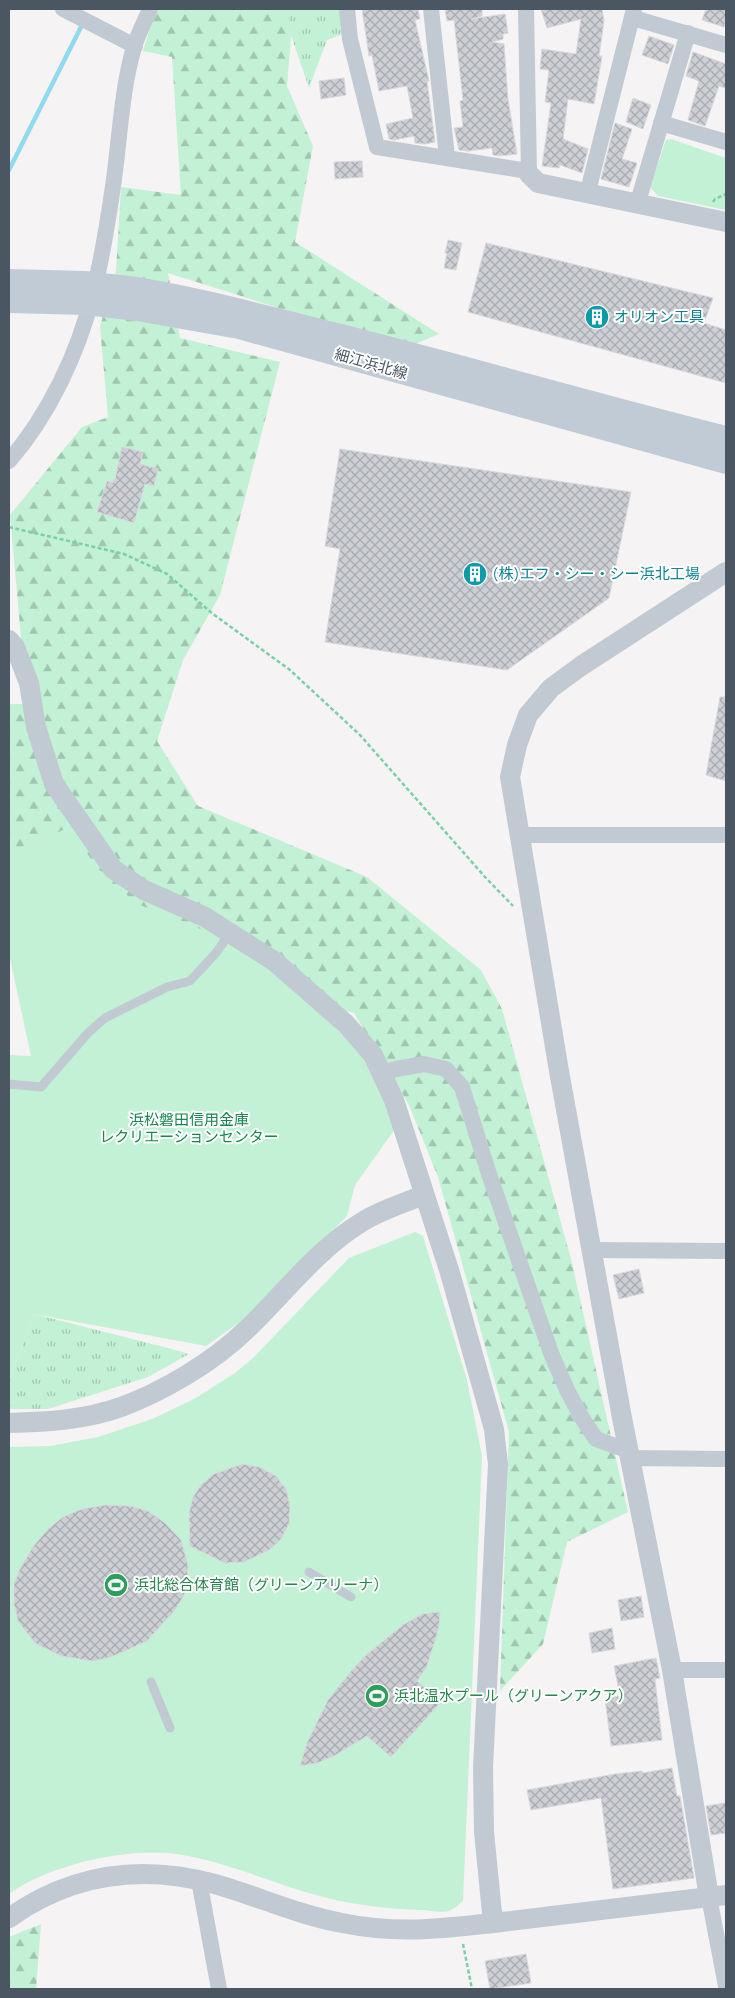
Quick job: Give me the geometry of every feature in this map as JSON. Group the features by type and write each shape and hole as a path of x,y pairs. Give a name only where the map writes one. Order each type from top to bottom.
{"main road":[{"name":"細江浜北線","path":"9,281 84,283 239,328 726,462"},
{"name":"細江浜北線","path":"9,300 86,303 187,298 726,438"}],"street":[{"path":"9,461 38,422 54,393 75,349 94,294 113,185 122,108 134,46 150,9"},
{"path":"347,9 350,39 377,147 529,172"},
{"path":"431,9 447,157"},
{"path":"526,9 529,172 538,184 726,222"},
{"path":"68,11 134,46"},
{"path":"588,195 634,13 688,33 726,44"},
{"path":"637,205 688,33"},
{"path":"661,123 726,142"},
{"path":"726,572 550,688 528,715 517,745 510,777 591,1250 672,1670 718,1896 726,1986"},
{"path":"9,640 15,648 29,683 36,726 54,784 113,869 144,890 205,917 274,961 346,1024 373,1055 394,1100 450,1273 494,1429 498,1464 483,1768 484,1832 492,1923"},
{"path":"520,835 726,835"},
{"path":"382,1073 396,1068 424,1064 446,1069 462,1087 488,1171 551,1353 567,1390 596,1439 630,1455 726,1458"},
{"path":"9,1423 77,1418 120,1407 157,1390 199,1367 245,1331 334,1242 363,1221 424,1195"},
{"path":"591,1250 726,1251"},
{"path":"672,1670 726,1670"},
{"path":"9,1918 37,1900 73,1885 97,1879 140,1873 199,1880 289,1910 357,1926 410,1930 492,1923 718,1896"},
{"path":"199,1880 220,1989"}],"lane":[{"path":"9,1084 41,1087 88,1033 105,1018 167,987 190,981 216,953 230,933"},
{"path":"309,1572 352,1597"},
{"path":"151,1682 170,1728"}],"path":[{"path":"710,207 715,199 726,194"},
{"path":"9,527 124,554 168,574 213,614 290,670 360,735 485,877 535,928"},
{"path":"460,1926 472,1989"}],"green space":[{"path":"156,9 284,9 292,26 287,86 313,146 295,242 439,334 415,344 304,316 168,273 180,338 280,362 220,595 183,660 157,741 198,806 367,877 481,970 502,1009 571,1259 628,1512 567,1542 543,1644 500,1691 509,1432 438,1177 409,1105 354,1013 263,990 9,897 9,704 27,704 10,515 82,427 108,417 100,326 116,271 121,187 181,195 172,57 143,51"},
{"path":"282,9 342,9 345,33 327,40 309,88"},
{"path":"671,139 726,158 726,210 658,196 650,187 666,140"},
{"name":"浜松磐田信用金庫 レクリエーションセンター","path":"68,828 107,880 140,905 193,925 266,966 333,1025 366,1061 387,1097 395,1129 355,1185 347,1216 244,1319 206,1346 34,1314 9,1381 9,1055 31,1056 9,954 9,852"},
{"path":"415,1232 423,1236 467,1380 482,1456 463,1901 444,1912 357,1904 301,1891 206,1860 167,1853 148,1852 106,1857 63,1868 43,1875 9,1894 9,1447 51,1446 98,1437 152,1419 194,1399 235,1373 253,1358 349,1258"},
{"path":"34,1314 189,1354 148,1377 48,1409 9,1409 9,1381"},
{"path":"41,1924 36,1989 9,1989 9,1937"}],"building":[{"path":"362,9 418,9 420,19 415,20 429,81 427,81 435,142 415,143 414,136 394,140 389,139 386,124 413,118 407,86 379,91 372,55 369,56"},
{"path":"445,9 482,9 482,16 471,19 505,14 508,33 503,34 503,39 492,42 504,44 508,99 517,154 493,155 492,148 468,151 459,150 454,128 463,127 460,101 463,100 454,20 447,21"},
{"path":"541,9 602,9 604,21 599,56 602,56 594,104 568,99 563,139 588,149 582,173 560,165 559,168 542,166 551,103 545,102 549,70 540,69 542,49 576,54 581,19 547,28"},
{"path":"706,9 726,9 724,27 702,20"},
{"path":"649,36 674,45 668,64 642,55"},
{"path":"693,52 726,64 726,88 719,86 705,126 688,120 699,81 686,76"},
{"path":"344,78 346,95 321,99 319,81"},
{"path":"633,98 651,105 643,129 626,122"},
{"path":"615,123 632,129 622,159 637,163 629,187 601,179"},
{"path":"362,161 363,177 335,179 334,162"},
{"path":"448,240 462,243 456,270 444,268"},
{"name":"オリオン工具","path":"486,243 713,298 704,323 726,330 726,383 468,312"},
{"path":"122,447 143,452 140,464 158,469 154,486 145,484 134,523 97,512 107,481 114,483"},
{"name":"(株)エフ・シー・シー浜北工場","path":"340,449 631,492 609,598 507,670 325,642 340,549 325,546"},
{"path":"720,697 726,697 726,781 706,775"},
{"path":"639,1269 644,1293 619,1299 613,1275"},
{"path":"242,1464 259,1467 276,1476 286,1489 290,1506 289,1524 281,1539 269,1550 244,1562 225,1563 190,1546 189,1513 193,1497 201,1485 214,1474"},
{"path":"106,1505 130,1506 148,1511 165,1523 181,1540 188,1565 187,1590 175,1610 147,1641 111,1657 93,1661 61,1656 35,1643 18,1621 14,1604 14,1584 20,1569 33,1547 47,1530 63,1517 82,1509"},
{"path":"641,1596 644,1617 621,1621 618,1600"},
{"path":"440,1612 439,1626 426,1668 417,1681 441,1702 391,1757 367,1736 334,1756 317,1763 300,1766 307,1743 328,1700 352,1670 366,1655 403,1625 422,1614"},
{"path":"612,1628 615,1649 592,1653 589,1633"},
{"path":"656,1658 660,1678 655,1679 662,1740 611,1746 605,1698 620,1696 614,1666"},
{"path":"672,1768 677,1796 680,1796 694,1878 613,1889 601,1798 531,1810 527,1790 615,1774 642,1771 642,1773"},
{"path":"726,1803 726,1833 711,1835 706,1806"},
{"path":"526,1954 531,1983 490,1989 485,1961"}],"waterway":[{"path":"9,170 81,27 81,23"}],"place":[{"name":"オリオン工具","path":"597,317"},
{"name":"(株)エフ・シー・シー浜北工場","path":"475,574"},
{"name":"浜北総合体育館（グリーンアリーナ）","path":"116,1585"},
{"name":"浜北温水プール（グリーンアクア）","path":"377,1696"}]}
